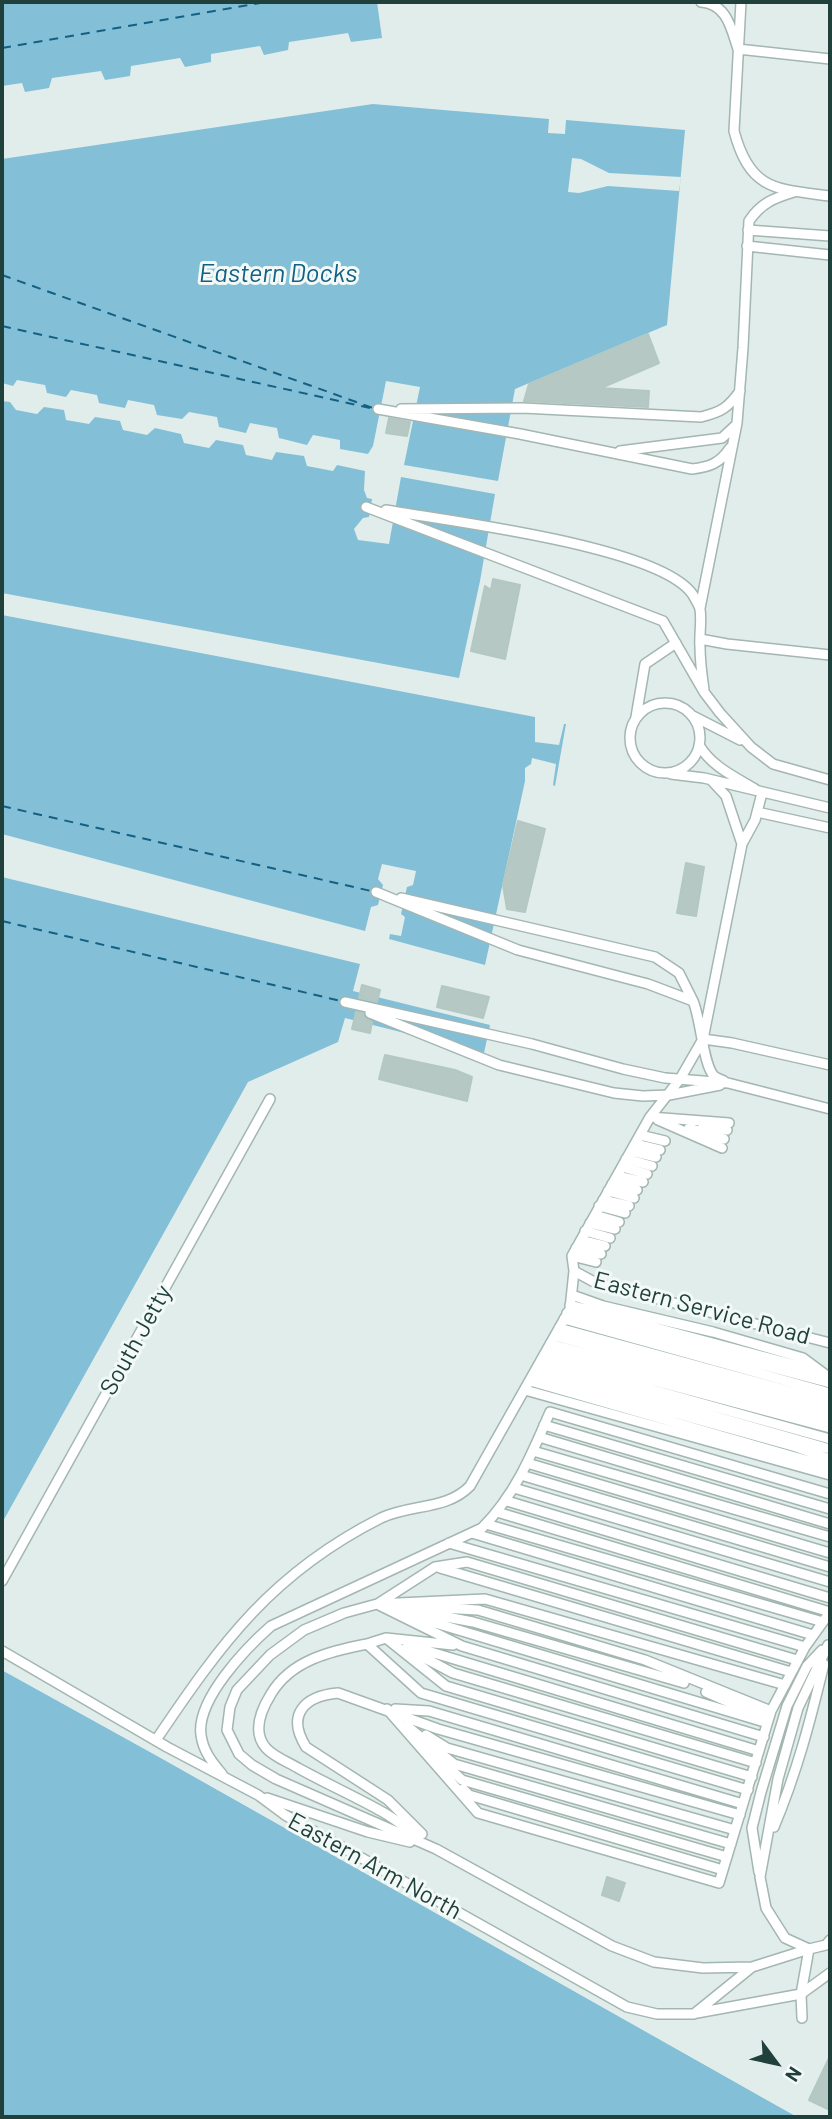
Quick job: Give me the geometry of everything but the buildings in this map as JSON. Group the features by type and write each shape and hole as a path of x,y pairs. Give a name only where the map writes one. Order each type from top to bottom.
{"lane":[{"path":"701,2 708,2 727,15 738,49"},
{"path":"741,2 734,131 738,150 751,171 770,186 830,196"},
{"path":"738,49 830,59"},
{"path":"704,692 700,608 737,423 741,391 749,220 758,207 769,199 794,192"},
{"path":"748,230 830,236"},
{"path":"747,246 830,255"},
{"path":"734,441 722,460 708,467 692,468 378,409 523,408 701,418 729,406 741,391"},
{"path":"612,452 722,438 737,423"},
{"path":"700,608 692,593 678,579 597,549 555,538 366,507 663,621 704,692 748,744 771,762 830,780"},
{"path":"700,639 727,645 830,655"},
{"path":"676,643 645,664 636,717 629,739 631,751 637,761 646,769 712,780 830,808"},
{"path":"636,717 652,705 663,703 682,708 748,744"},
{"path":"669,774 689,764 699,745 700,734 692,715"},
{"path":"699,745 722,769 762,793"},
{"path":"712,780 726,796 743,844"},
{"path":"156,1740 222,1646 248,1615 306,1563 381,1518 410,1507 440,1503 461,1495 481,1469 568,1308 574,1271 594,1215 650,1117 680,1079 703,1039 743,844 762,793"},
{"path":"757,812 830,828"},
{"path":"692,1001 648,984 519,950 376,892 655,957 679,973 698,1013 707,1060 714,1076 728,1083"},
{"path":"728,1083 669,1095 614,1093 499,1065 345,1002 532,1044 623,1069 680,1079 728,1083 830,1109"},
{"path":"703,1039 830,1065"},
{"name":"South Jetty","path":"2,1581 270,1099"},
{"path":"650,1117 726,1135 650,1117"},
{"path":"631,1151 631,1202"},
{"path":"631,1151 631,1202"},
{"path":"594,1215 631,1202"},
{"path":"594,1215 631,1202"},
{"path":"594,1215 631,1202"},
{"path":"594,1215 631,1202"},
{"path":"594,1215 631,1202"},
{"name":"Eastern Service Road","path":"574,1271 596,1283 830,1343"},
{"path":"568,1308 603,1306 713,1332 803,1358 828,1378"},
{"path":"568,1308 828,1378"},
{"path":"568,1308 830,1393"},
{"path":"542,1359 830,1402"},
{"path":"542,1359 830,1411"},
{"path":"542,1359 830,1419"},
{"path":"542,1359 830,1428"},
{"path":"542,1359 830,1439"},
{"path":"542,1359 830,1449"},
{"path":"542,1359 830,1459"},
{"path":"542,1359 830,1467"},
{"path":"542,1359 830,1475"},
{"path":"223,1776 207,1756 200,1727 215,1691 254,1642 271,1626 486,1524 507,1501 550,1412 830,1494"},
{"path":"544,1425 830,1509"},
{"path":"539,1437 830,1524"},
{"path":"533,1451 830,1537"},
{"path":"527,1463 830,1553"},
{"path":"521,1475 830,1567"},
{"path":"514,1488 830,1581"},
{"path":"507,1501 830,1598"},
{"path":"387,1709 478,1813 719,1883 769,1718 797,1660 830,1612 497,1513"},
{"path":"486,1524 823,1622"},
{"path":"472,1532 813,1635"},
{"path":"449,1543 805,1647"},
{"path":"377,1604 435,1567 467,1562 797,1660"},
{"path":"435,1567 791,1672"},
{"path":"785,1685 485,1599 377,1604 344,1612 304,1630 270,1655 237,1690 230,1707 227,1730 239,1754 276,1779 436,1849 612,1946 654,1962 703,1968 752,1967 829,1942"},
{"path":"377,1604 462,1646 764,1737"},
{"path":"377,1604 478,1610 645,1660 769,1718"},
{"path":"377,1604 465,1634 769,1718"},
{"path":"436,1849 381,1811 274,1754 265,1747 259,1735 259,1721 264,1704 277,1683 312,1658 386,1638 462,1646"},
{"path":"386,1638 760,1751"},
{"path":"386,1638 453,1673 755,1763"},
{"path":"386,1638 446,1686 752,1777"},
{"path":"768,1842 807,1737 829,1639"},
{"path":"760,1877 778,1779 790,1733 829,1639"},
{"path":"809,1949 785,1938 766,1909 752,1828 787,1706 807,1666 829,1639"},
{"path":"367,1644 421,1693 748,1790"},
{"name":"Eastern Arm North","path":"2,1651 258,1795 285,1815 627,2007 657,2014 694,2014 801,1994"},
{"path":"436,1849 388,1800 306,1747 297,1733 298,1719 305,1703 320,1695 338,1693 438,1729 740,1815"},
{"path":"387,1709 429,1711 743,1804"},
{"path":"387,1709 447,1748 735,1830"},
{"path":"387,1709 454,1764 731,1844"},
{"path":"387,1709 462,1780 727,1857"},
{"path":"387,1709 469,1796 723,1870"},
{"path":"258,1795 368,1832 436,1849"},
{"path":"802,2018 801,1994 809,1949"},
{"path":"694,2014 752,1967"},
{"path":"801,1994 830,1973"}],"water":[{"path":"2,2 377,2 382,38 351,42 348,33 289,42 288,50 264,55 260,46 211,54 211,62 185,67 180,58 131,66 130,76 105,80 101,71 52,78 49,88 25,92 22,83 2,86"},
{"name":"Eastern Docks","path":"373,104 549,119 548,133 565,134 566,120 685,130 667,325 515,389 498,481 404,465 420,387 386,381 373,446 368,454 340,449 340,440 313,435 307,445 279,438 277,428 250,423 246,433 219,427 217,417 189,412 182,419 157,415 154,405 128,400 125,408 99,403 97,395 71,390 66,397 47,393 45,385 17,380 13,386 2,383 2,159"},
{"path":"2,401 10,402 16,410 37,414 44,407 64,410 66,420 89,424 95,417 120,421 123,430 147,435 155,428 181,434 184,443 209,448 216,440 243,445 246,455 272,460 276,452 304,456 307,466 333,471 337,465 365,471 364,490 367,498 372,499 369,517 363,518 354,529 358,540 389,544 401,477 495,494 459,678 2,593"},
{"path":"2,615 535,717 535,742 559,745 566,724 555,786 556,764 532,758 531,764 525,768 525,781 485,965 389,939 390,934 401,936 405,917 401,914 407,887 413,885 416,871 382,864 378,879 383,885 378,905 371,907 365,931 2,834"},
{"path":"2,877 360,964 353,991 490,1025 484,1053 345,1018 338,1042 248,1082 2,1523"},
{"path":"2,1670 161,1758 797,2117 2,2117"}],"pier":[{"path":"572,158 581,159 609,173 681,177 679,191 608,186 579,193 568,192"},
{"path":"2,1667 780,2103 778,2106 2,1670"}],"ferry route":[{"path":"2,48 266,2"},
{"path":"2,275 373,408"},
{"path":"2,326 370,408"},
{"path":"2,806 371,891"},
{"path":"2,921 341,1001"}]}
